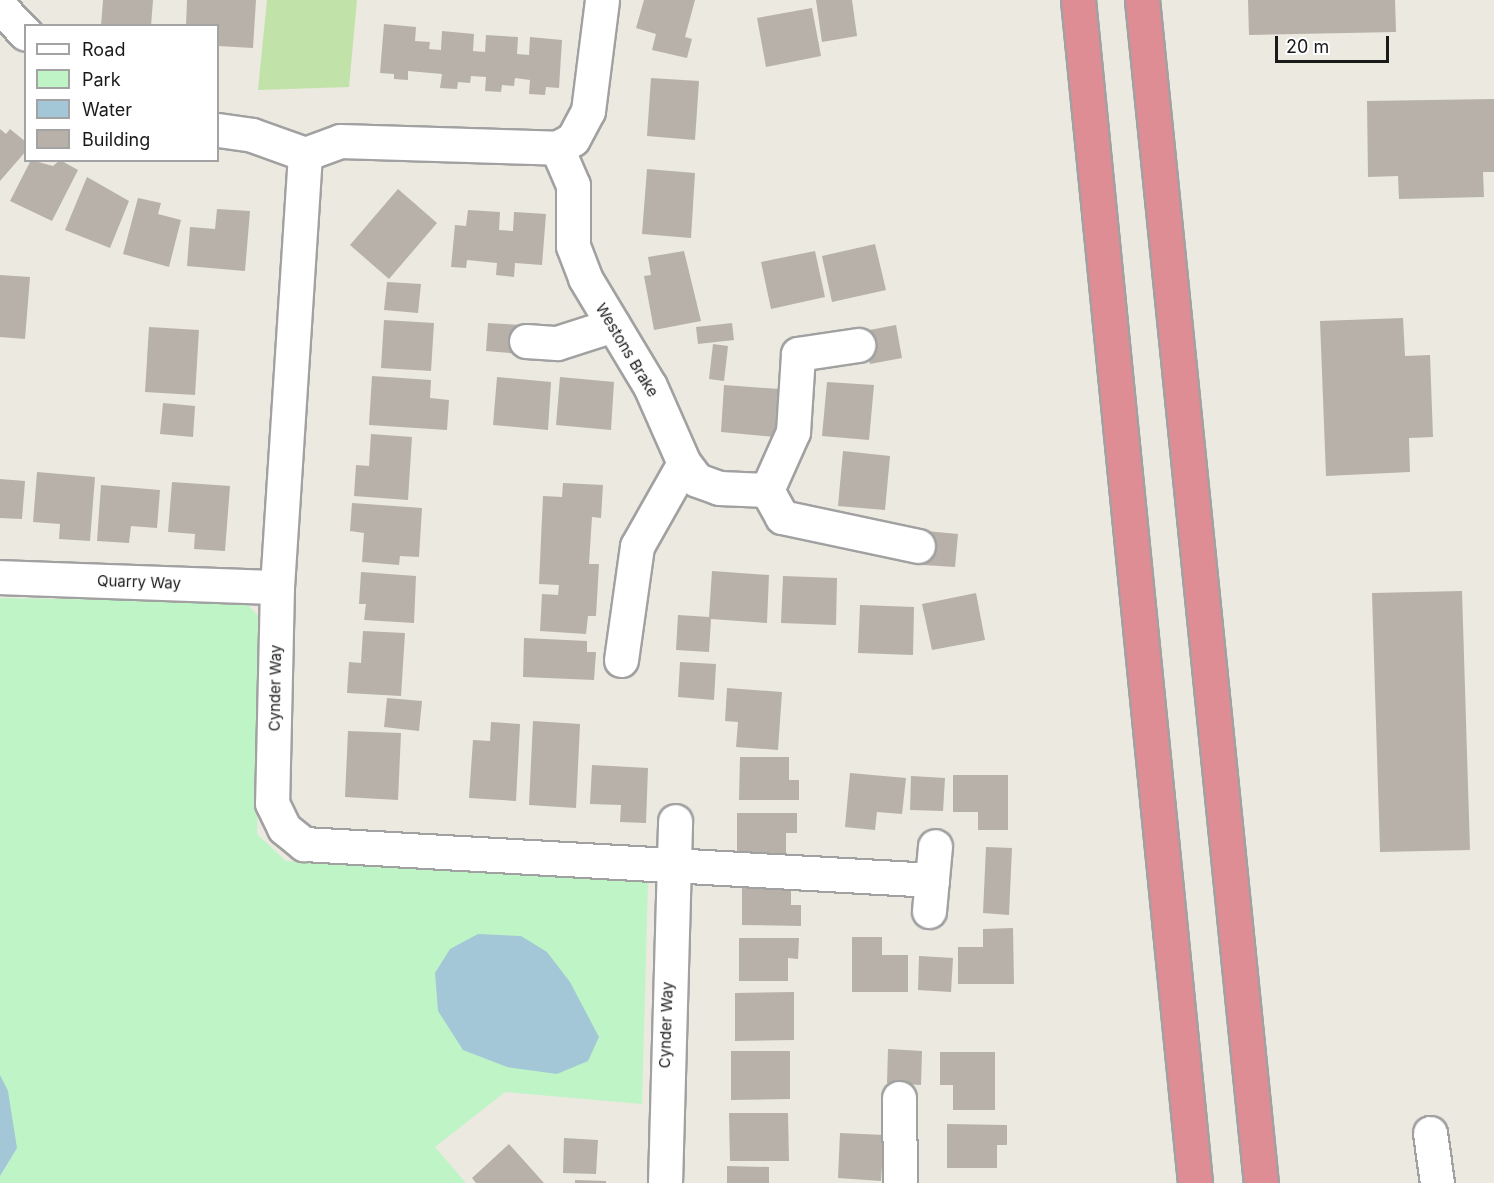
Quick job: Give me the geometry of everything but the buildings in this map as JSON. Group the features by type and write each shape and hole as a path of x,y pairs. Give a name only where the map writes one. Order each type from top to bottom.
{"highway":[{"path":"1078,0 1195,1183"},
{"path":"1142,0 1261,1183"}],"street":[{"path":"219,130 252,135 305,154 340,141 557,148 573,139 588,111 602,0"},
{"path":"0,7 24,32"},
{"name":"Westons Brake","path":"557,148 573,185 573,246 585,278 650,386 684,463 697,480 719,488 767,490"},
{"name":"Cynder Way","path":"305,154 277,587 272,803 284,828 304,844 671,866"},
{"path":"526,341 557,343 613,325"},
{"path":"858,345 798,354 793,432 767,490 782,517 918,546"},
{"path":"621,660 637,546 684,463"},
{"name":"Quarry Way","path":"0,576 277,587"},
{"name":"Cynder Way","path":"665,1183 671,866 675,821"},
{"path":"671,866 930,896 935,846"},
{"path":"899,1098 900,1183"},
{"path":"1430,1133 1437,1183"}],"green space":[{"path":"267,0 357,0 349,87 258,90"},
{"path":"0,598 245,602 261,619 257,834 286,861 648,881 642,1104 505,1092 435,1147 466,1183 0,1183"}],"water":[{"path":"478,934 521,936 547,952 570,982 599,1037 588,1061 557,1074 507,1067 463,1050 438,1011 435,973 450,949"},
{"path":"0,1075 8,1091 17,1148 0,1176"}]}
